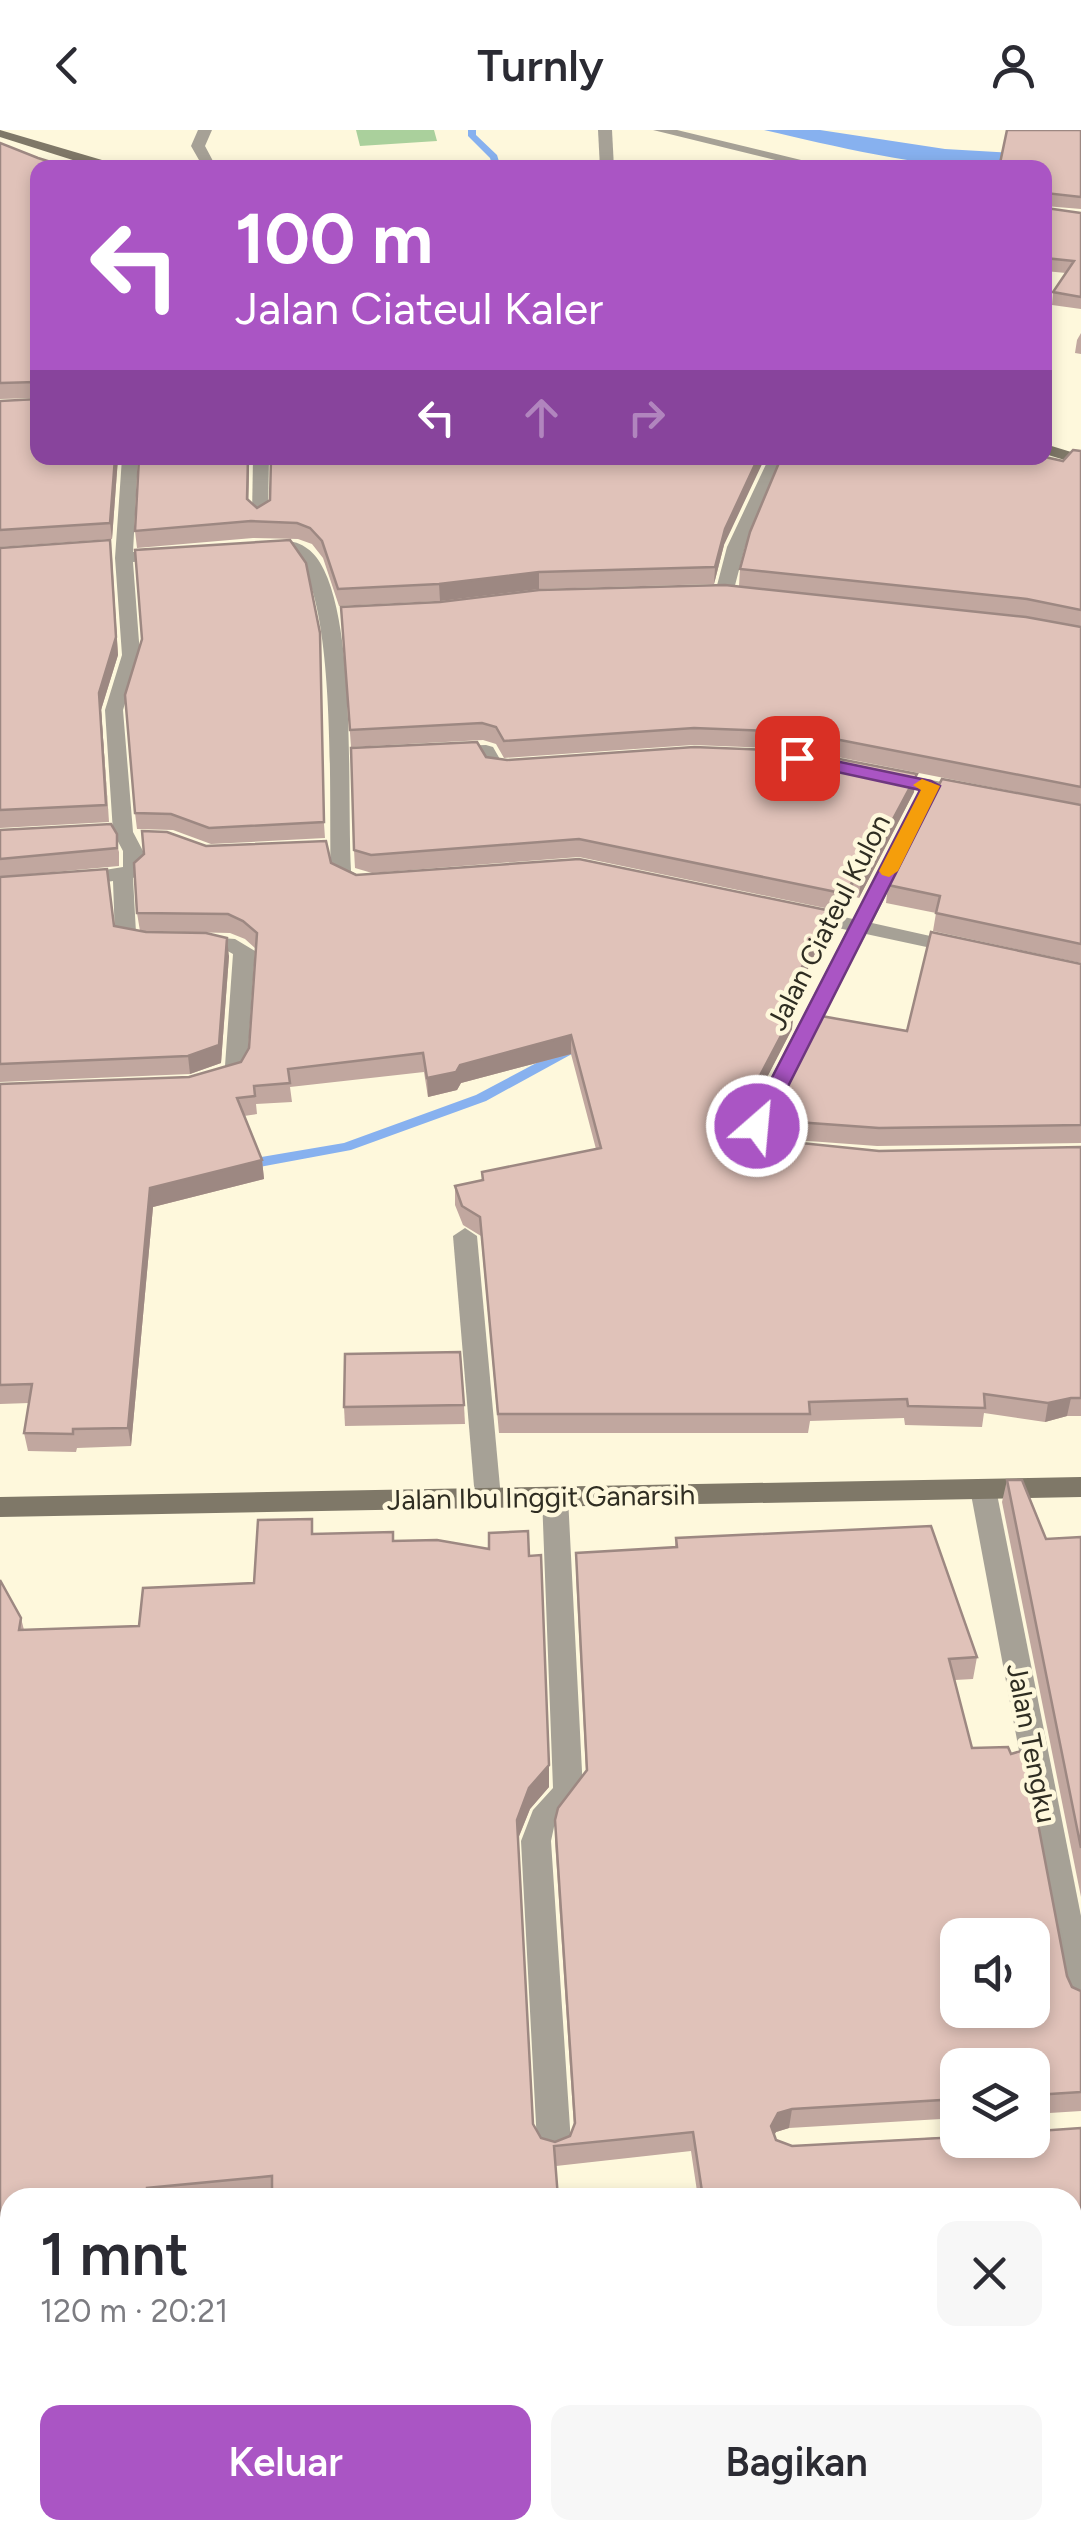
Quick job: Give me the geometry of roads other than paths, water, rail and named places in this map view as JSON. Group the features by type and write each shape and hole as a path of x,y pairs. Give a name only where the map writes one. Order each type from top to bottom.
{"main road":[{"path":"0,133 88,160"},
{"path":"1052,452 1081,460"},
{"name":"Jalan Ibu Inggit Ganarsih","path":"0,1507 1081,1487"}],"street":[{"path":"205,130 198,146 205,160"},
{"path":"605,130 607,160"},
{"path":"660,130 793,160"},
{"path":"129,465 119,551 132,656 114,710 118,834 134,856 128,874 126,938 144,942 228,943 244,951 236,1066 223,1079 191,1084"},
{"path":"260,516 262,465"},
{"path":"702,593 733,594 736,547 774,465"},
{"path":"251,548 292,546 304,551 322,581 334,615 347,756 331,848 344,878 357,883 388,882"},
{"path":"119,551 196,552"},
{"path":"428,752 482,750 488,752 495,768 537,768"},
{"path":"854,770 987,797"},
{"name":"Jalan Ciateul Kulon","path":"809,1153 772,1150 757,1126 931,786"},
{"path":"118,834 156,840"},
{"path":"48,883 128,874"},
{"path":"784,910 988,954"},
{"path":"465,1236 488,1498"},
{"name":"Jalan Tengku","path":"982,1489 1081,1996"},
{"path":"554,2144 536,1840 537,1828 547,1810 568,1791 566,1669 555,1497"}],"water":[{"path":"764,130 820,130 945,149 1081,157 1052,163 1052,160 908,160"}],"waterway":[{"path":"472,130 472,136 495,160"},
{"path":"243,1165 346,1147 481,1098 576,1046"}]}
